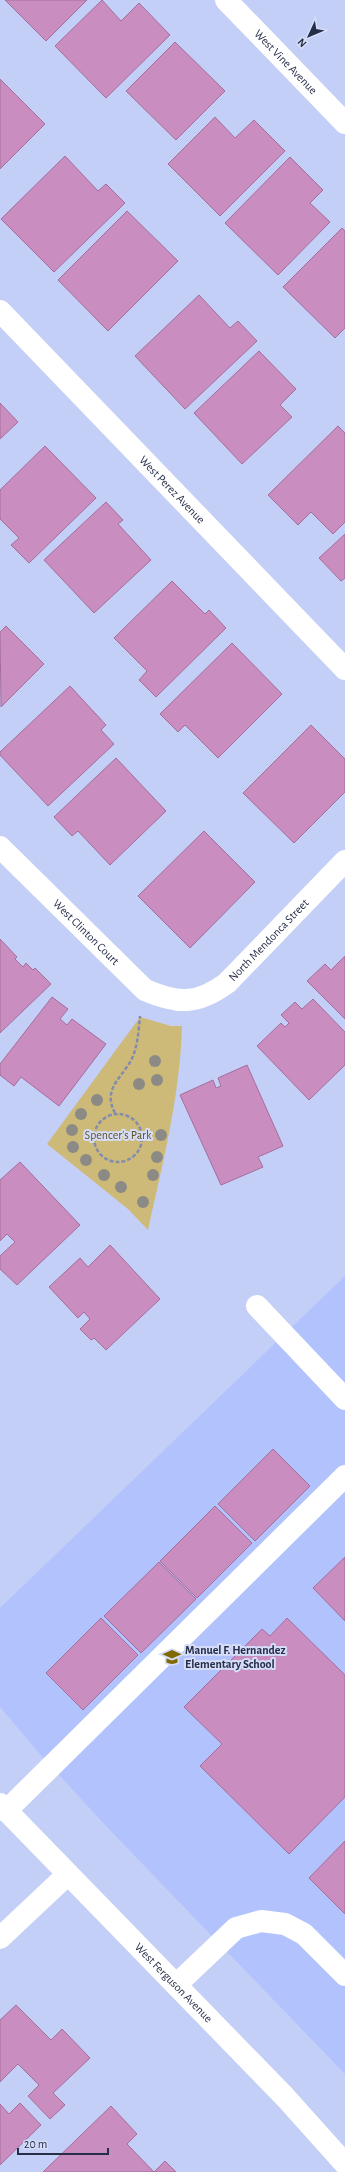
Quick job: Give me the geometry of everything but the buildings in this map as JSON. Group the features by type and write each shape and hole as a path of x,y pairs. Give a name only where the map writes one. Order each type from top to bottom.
{"street":[{"name":"West Vine Avenue","path":"226,0 345,123"},
{"name":"West Perez Avenue","path":"0,311 345,669"},
{"name":"West Clinton Court","path":"0,847 145,990 164,998 181,1001"},
{"name":"North Mendonca Street","path":"181,1001 196,1000 211,994 227,983 345,861"},
{"path":"257,1306 345,1399"},
{"path":"3,1808 345,1476"},
{"name":"West Ferguson Avenue","path":"3,1808 285,2097 345,2164"},
{"path":"0,1938 68,1874"},
{"path":"176,1986 236,1928 261,1921 285,1924 304,1934 345,1975"}],"path":[{"path":"115,1113 101,1120 97,1126 94,1142 97,1149 108,1160 124,1161 137,1152 142,1137 140,1129 130,1117 115,1113 111,1105 112,1090 132,1060 136,1049 145,990"}],"shaded area":[{"name":"Manuel F. Hernandez Elementary School","path":"345,1276 345,2074 105,1825 38,1752 0,1707 0,1608"}],"green space":[{"name":"Spencer's Park","path":"140,1017 171,1026 182,1026 178,1078 170,1129 148,1230 128,1209 47,1144"}],"place":[{"name":"Manuel F. Hernandez Elementary School","path":"172,1657"}]}
